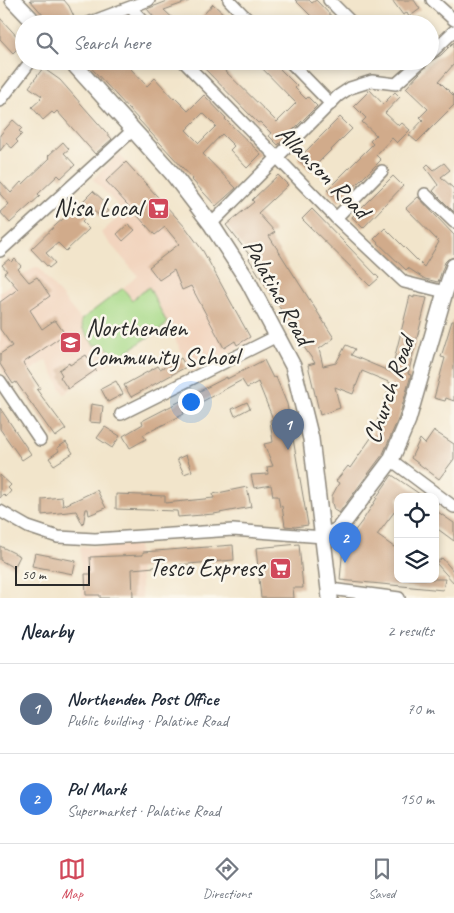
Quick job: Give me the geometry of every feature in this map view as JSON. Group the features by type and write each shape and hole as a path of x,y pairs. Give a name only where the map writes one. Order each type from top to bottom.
{"main road":[{"path":"13,0 27,15"},
{"name":"Palatine Road","path":"79,70 172,173 211,224 248,281 293,366 311,439 330,593"},
{"name":"Church Road","path":"323,537 338,530 391,460 408,420 454,266"}],"street":[{"path":"111,15 150,0"},
{"path":"228,0 243,15"},
{"path":"328,0 344,15"},
{"path":"432,0 450,17"},
{"path":"130,8 137,15"},
{"path":"439,45 454,31"},
{"path":"0,101 23,70"},
{"name":"Allanson Road","path":"192,70 336,218 404,282 445,292"},
{"path":"298,70 331,104"},
{"path":"211,224 338,96 350,88 372,81 396,84 413,70"},
{"path":"0,235 4,247 133,130"},
{"path":"336,218 382,171"},
{"path":"425,194 454,222"},
{"path":"121,414 277,336"},
{"path":"0,381 40,440"},
{"path":"391,460 454,507"},
{"path":"0,511 28,527 58,537 95,539 233,530 323,537"},
{"path":"330,593 399,598"}],"shaded area":[{"path":"119,154 154,195 218,278 252,340 192,372 167,323 64,394 46,360 11,384 0,368 0,292 35,267 38,267 81,320 138,276 101,233 124,212 93,179"},
{"path":"138,544 142,598 83,598 80,547"}],"green space":[{"path":"149,287 167,323 165,326 116,359 105,345 94,345 83,329 81,320 123,288 132,300"}],"building":[{"path":"30,0 64,0 73,15 43,15"},
{"path":"170,0 189,1 164,10 169,15 152,15 147,9"},
{"path":"295,0 309,0 312,3 316,0 330,15 310,15"},
{"path":"392,0 414,0 420,9 412,15 407,13 403,15"},
{"path":"213,4 225,15 203,15"},
{"path":"0,18 15,34 15,51 13,53 0,39"},
{"path":"454,42 454,64 439,81 454,96 454,105 417,142 409,135 423,120 420,117 428,109 406,88 423,70 439,70 439,56"},
{"path":"42,70 46,70 60,80 112,139 95,154 57,111 54,114 52,112 43,120 32,107 42,96 29,87"},
{"path":"93,70 132,70 147,86 155,78 188,111 204,95 225,119 261,154 247,168 230,150 234,146 222,134 203,154 236,188 216,206","holes":["203,113 216,126 199,143 186,130"]},
{"path":"206,70 224,70 277,122 296,103 264,70 281,70 297,86 295,88 306,99 308,97 317,106 278,145 269,136 271,133 260,122 258,123"},
{"path":"370,90 383,104 395,92 400,97 385,113 399,126 402,123 410,130 397,143 392,138 376,155 381,160 339,202 327,190 373,144 370,141 376,135 362,122 366,118 354,106"},
{"path":"340,117 352,129 310,171 298,159"},
{"path":"13,120 22,128 19,131 22,134 12,148 6,143 0,151 0,135"},
{"path":"63,142 69,149 64,153 75,165 61,178 58,175 38,194 40,196 10,223 0,212 9,204 0,194 0,181 11,193 21,182 23,184 50,158 48,156"},
{"path":"126,162 186,228 203,251 250,337 237,345 235,341 224,348 191,286 182,290 174,270 159,280 149,267 179,244 165,227 155,235 106,181"},
{"path":"444,163 450,170 441,177 454,189 454,212 433,191 438,185 425,167 428,164 434,170"},
{"path":"278,175 288,185 258,213 275,232 269,236 334,338 319,349 323,366 336,363 346,345 355,349 351,355 391,372 410,296 414,298 414,296 427,298 408,374 411,375 399,417 383,454 339,513 334,510 332,503 332,496 339,483 336,481 348,466 350,468 371,438 391,383 362,371 353,394 335,387 340,408 320,415 308,365 315,363 283,317 285,316 249,259 251,257 226,225 254,202 252,200"},
{"path":"393,176 403,186 363,228 352,217"},
{"path":"93,191 104,201 101,205 108,211 102,218 93,210 82,222 89,229 66,251 58,243 46,253 55,263 49,268 31,249"},
{"path":"418,197 454,235 454,257 445,262 438,282 425,279 408,268 406,270 374,239 385,228 424,267 439,242 406,208"},
{"path":"312,209 379,278 370,286 302,219"},
{"path":"128,224 135,230 123,241 117,234"},
{"path":"9,259 12,262 15,259 21,266 18,269 29,282 37,277 50,296 30,310 42,329 55,320 65,334 23,363 40,388 37,390 66,429 55,437 16,382 13,384 0,364 0,354 12,346 0,329 0,302 18,289 4,273 7,271 2,265"},
{"path":"452,321 454,321 454,401 446,398 445,401 434,398 445,358 441,357"},
{"path":"86,355 96,370 68,389 60,377 62,375 59,370"},
{"path":"181,358 186,367 131,397 124,385 158,366 160,369"},
{"path":"264,360 273,378 276,377 287,404 308,525 285,526 282,506 280,507 278,496 273,496 271,485 254,488 251,475 268,474 267,467 273,466 264,444 273,442 270,420 273,419 258,382 247,388 242,380 183,412 184,414 143,435 146,439 130,448 123,436 143,424 142,421"},
{"path":"116,381 123,394 108,402 101,389"},
{"path":"247,402 250,408 235,416 232,409"},
{"path":"91,404 103,406 101,423 89,422"},
{"path":"0,408 31,454 22,460 0,429"},
{"path":"105,427 120,436 112,448 97,438"},
{"path":"434,431 454,444 454,459 439,479 411,458 420,439 425,444"},
{"path":"66,442 73,453 54,465 49,458 59,451 57,448"},
{"path":"186,455 192,471 184,474 177,459"},
{"path":"0,475 11,485 8,488 11,491 6,497 3,494 0,498"},
{"path":"392,475 418,493 394,493 394,512 377,535 394,547 394,583 439,583 439,579 445,579 443,590 340,580 343,546 363,520"},
{"path":"247,487 251,507 214,514 178,517 177,511 116,509 116,494 165,496 165,503 214,498 213,494"},
{"path":"97,490 106,508 89,515 88,509 86,509 83,525 76,511 42,515 42,499 62,497 63,506"},
{"path":"439,513 454,523 454,541 439,530"},
{"name":"Tesco Express","path":"299,544 303,588 293,588 294,598 261,598 256,548"},
{"path":"233,545 234,560 132,569 133,598 100,598 100,595 86,595 85,574 91,574 90,557 143,555 143,552"},
{"path":"0,546 20,556 14,568 0,560"},
{"path":"35,553 76,561 73,574 32,566"},
{"path":"442,558 454,572 454,583 439,566 439,560"}],"place":[{"name":"Nisa Local","path":"158,208"},
{"name":"Northenden Community School","path":"70,342"},
{"name":"Northenden Post Office","path":"288,450"},
{"name":"Pol Mark","path":"345,563"},
{"name":"Tesco Express","path":"280,568"}]}
